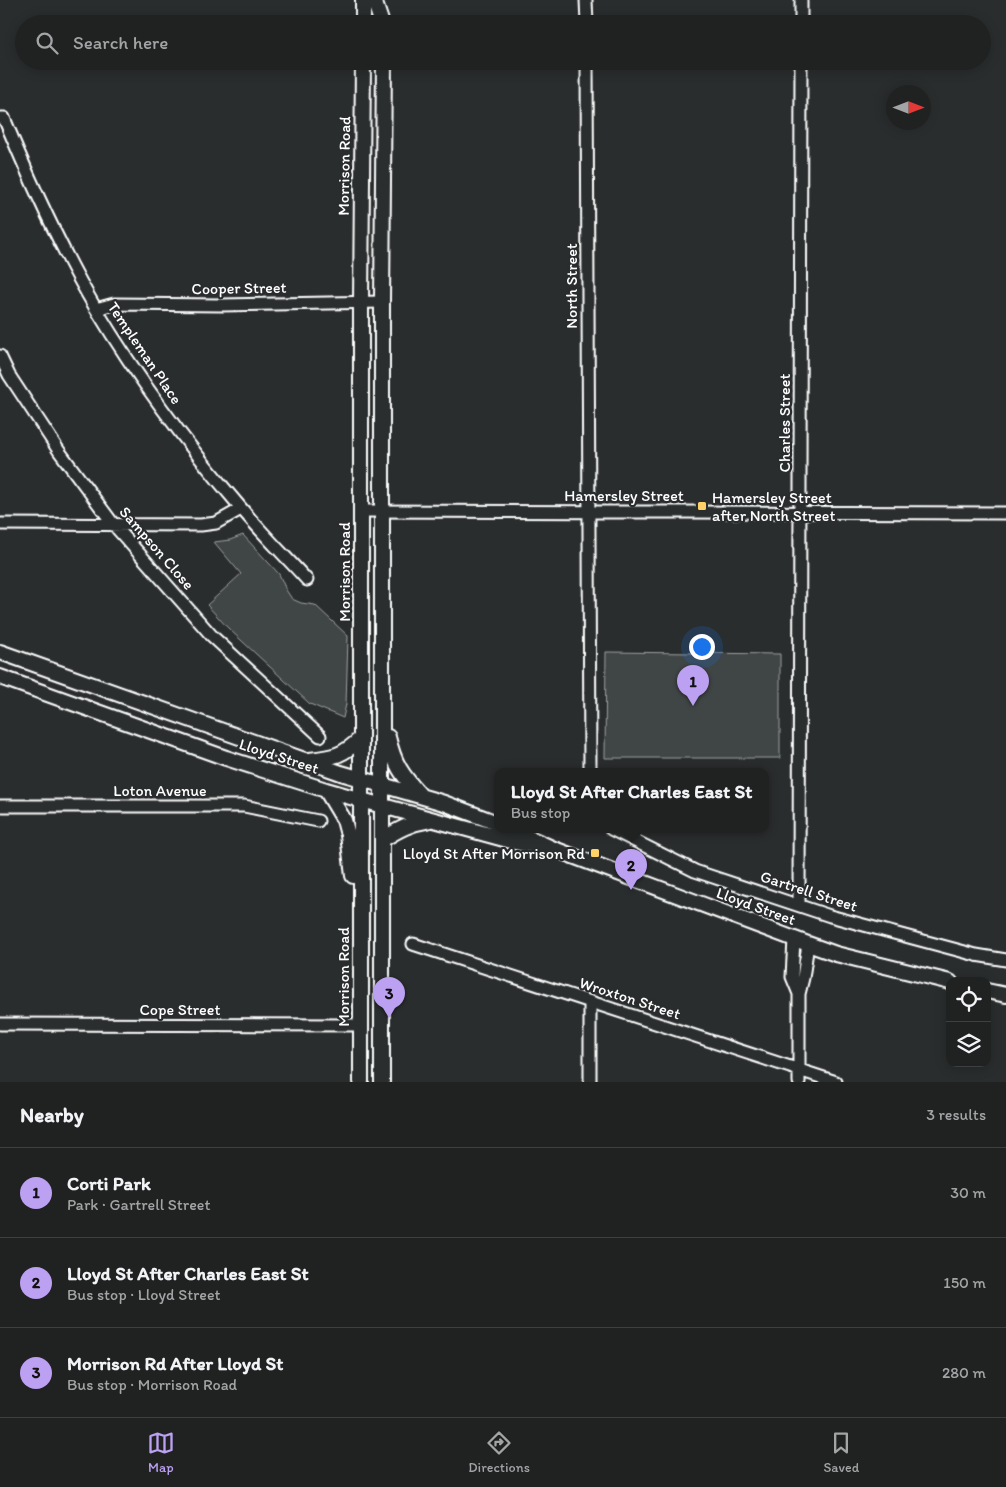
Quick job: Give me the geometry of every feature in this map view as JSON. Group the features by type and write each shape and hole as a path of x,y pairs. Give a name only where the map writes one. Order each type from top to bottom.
{"main road":[{"path":"363,0 363,15"},
{"path":"374,0 380,15"},
{"path":"384,15 385,0"},
{"name":"Morrison Road","path":"361,1082 363,70"},
{"path":"382,1082 384,70"},
{"name":"Lloyd Street","path":"0,652 306,760 362,779 420,795 494,822"},
{"name":"Lloyd Street","path":"0,677 226,758 326,790 515,842 554,849"},
{"path":"382,717 396,765 405,779 420,795"},
{"path":"306,760 337,756 350,749 361,738"},
{"path":"326,790 344,820 348,835 353,883 361,900"},
{"path":"382,840 414,823 433,820"},
{"name":"Lloyd Street","path":"519,833 554,849 836,954 946,981"},
{"path":"991,992 1006,995"}],"street":[{"path":"586,0 586,15"},
{"path":"800,0 800,15"},
{"name":"North Street","path":"587,70 589,511"},
{"name":"Charles Street","path":"799,905 800,70"},
{"name":"Templeman Place","path":"1,114 34,189 63,248 96,309 138,374 181,435 242,509 307,580"},
{"name":"Cooper Street","path":"96,309 114,304 222,305 382,302"},
{"name":"Sampson Close","path":"0,356 9,375 59,451 114,525 212,636 320,736"},
{"path":"0,524 201,525 216,523 242,509"},
{"name":"Hamersley Street","path":"361,511 1006,513"},
{"path":"589,511 590,768"},
{"name":"Loton Avenue","path":"0,806 244,806 318,821"},
{"name":"Gartrell Street","path":"619,833 695,870 830,916 976,955 1006,960"},
{"path":"794,939 792,977 799,994"},
{"name":"Wroxton Street","path":"413,944 836,1082"},
{"path":"799,1082 799,994 808,944"},
{"path":"590,1002 590,1082"},
{"name":"Cope Street","path":"0,1024 361,1025"}],"shaded area":[{"path":"243,535 279,574 292,599 301,603 315,605 348,636 346,704 343,718 310,704 228,628 207,605 241,574 214,542 230,540"},
{"path":"606,652 780,654 780,758 605,758"}],"place":[{"name":"Hamersley Street after North Street","path":"702,506"},
{"name":"Corti Park","path":"693,706"},
{"name":"Lloyd St After Morrison Rd","path":"595,853"},
{"name":"Lloyd St After Charles East St","path":"631,890"},
{"name":"Morrison Rd After Lloyd St","path":"389,1018"}]}
